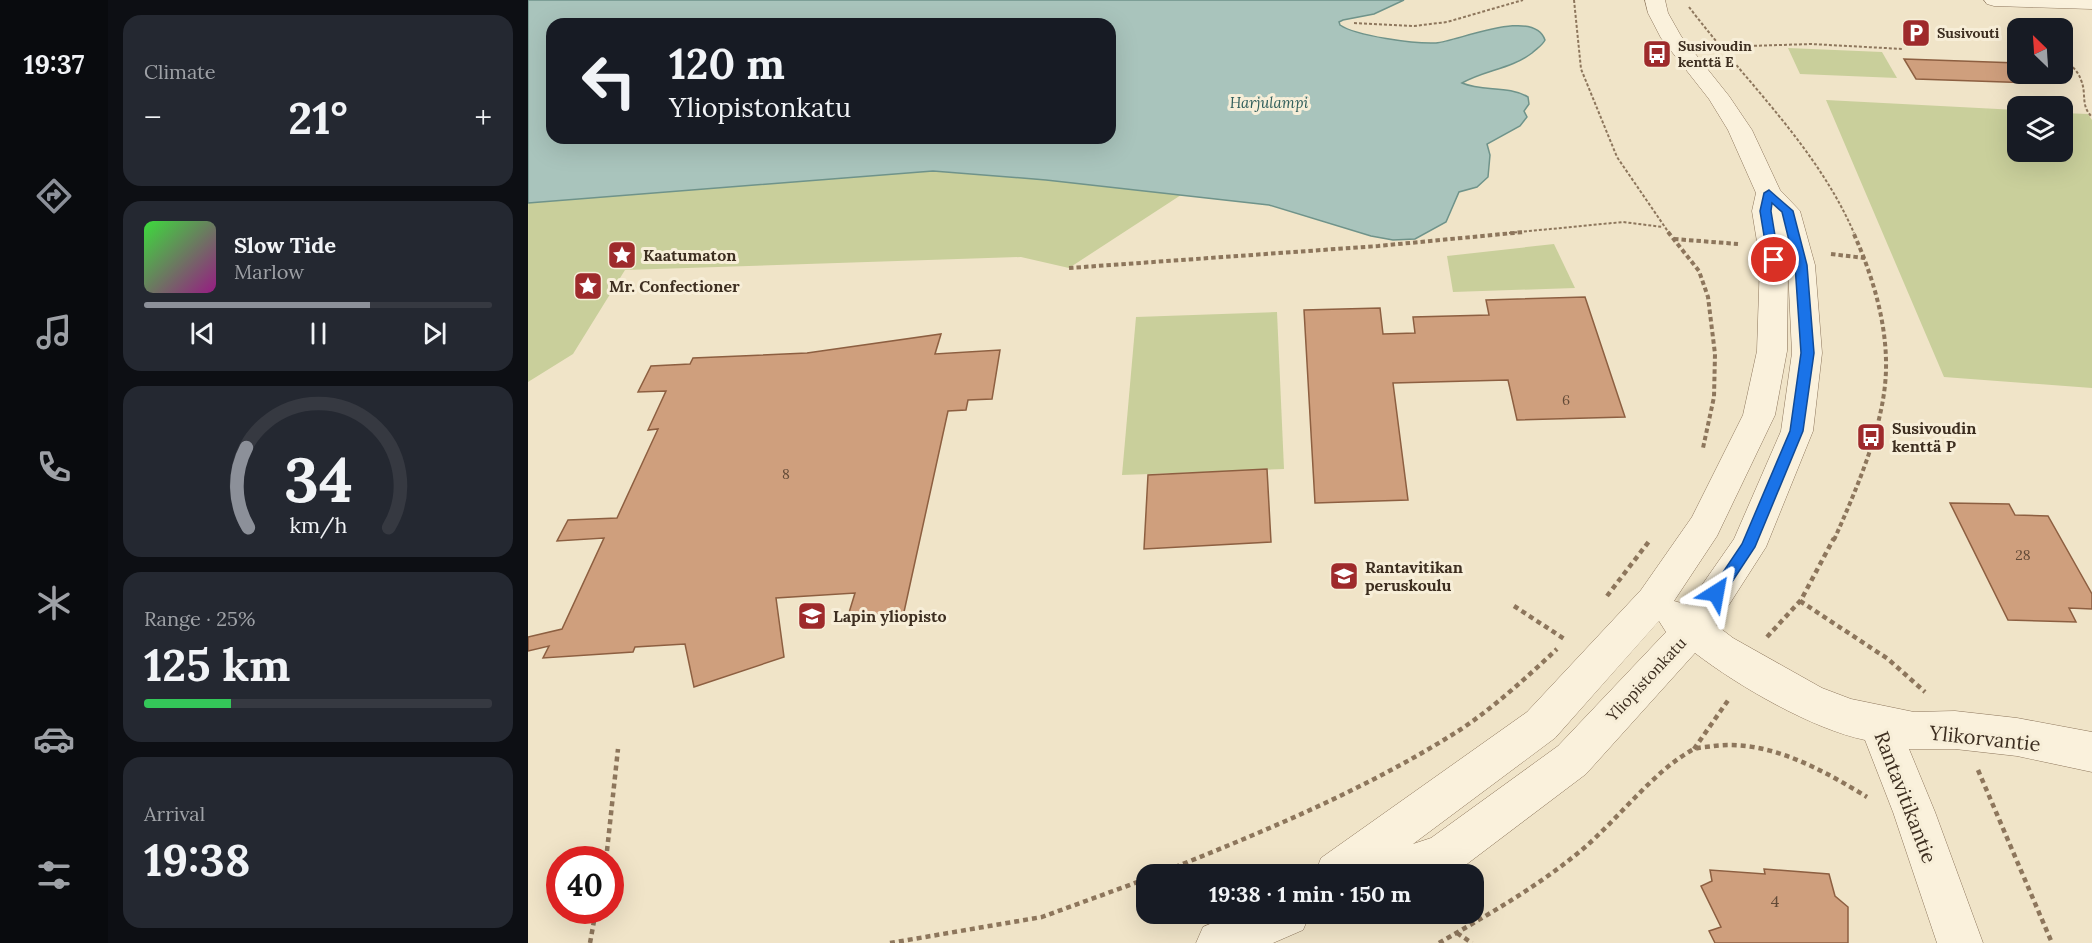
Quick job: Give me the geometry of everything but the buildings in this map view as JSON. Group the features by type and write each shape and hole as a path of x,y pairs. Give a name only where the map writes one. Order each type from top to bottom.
{"street":[{"name":"Yliopistonkatu","path":"1419,864 1444,855 1572,760 1692,630 1748,547 1797,431 1807,353 1801,265 1787,211 1769,193 1740,130 1718,96 1672,38 1658,13 1655,0"},
{"path":"1994,0 2092,3"},
{"name":"Yliopistonkatu","path":"1351,864 1541,725 1654,601 1705,526 1759,415 1772,351 1774,260 1765,211 1769,193"},
{"name":"Rantavitikantie","path":"1654,601 1720,650 1808,701 1850,718 1879,724 1914,812 1960,943"},
{"name":"Ylikorvantie","path":"1879,724 1914,731 1955,730 2017,737 2092,752"},
{"path":"1219,943 1261,924"}],"path":[{"path":"1354,23 1414,26 1448,22 1523,0"},
{"path":"1574,0 1581,69 1617,157 1664,227 1699,272 1704,284 1712,317 1715,354 1714,397 1699,459"},
{"path":"1719,47 1770,43 1839,43 1903,49"},
{"path":"2073,67 2082,81 2085,110 2092,117"},
{"path":"1069,268 1378,246 1623,222 1664,227"},
{"path":"1673,239 1748,244"},
{"path":"1825,254 1865,258"},
{"path":"1605,598 1655,533"},
{"path":"1800,601 1888,658 1931,698"},
{"path":"1514,606 1566,640"},
{"path":"1183,864 1281,825 1382,776 1456,732 1530,674 1574,632"},
{"path":"1439,943 1527,891 1584,848 1671,765 1694,749 1732,744 1790,757 1834,777 1872,799"},
{"path":"608,846 618,749"},
{"path":"1978,769 2052,943"},
{"path":"890,943 1042,918 1136,883"},
{"path":"590,943 593,924"},
{"path":"1457,933 1472,943"}],"green space":[{"path":"528,0 1067,0 1165,17 1269,205 1181,195 1069,268 1021,257 625,270 573,354 528,382"},
{"path":"1788,48 1882,52 1897,78 1800,74"},
{"path":"1826,100 2007,109 2007,162 2073,162 2073,113 2088,114 2092,120 2092,388 1944,377"},
{"path":"1554,244 1575,288 1453,292 1447,256"},
{"path":"1277,312 1284,469 1122,475 1136,317"}],"water":[{"name":"Harjulampi","path":"528,0 1404,0 1374,14 1343,20 1339,22 1340,25 1372,36 1427,43 1447,41 1495,28 1527,26 1538,31 1545,40 1524,58 1462,83 1512,91 1528,97 1529,104 1524,111 1527,117 1520,126 1487,144 1490,155 1488,177 1477,187 1459,192 1446,222 1415,239 1393,240 1371,236 1269,205 1046,180 933,171 528,203"}],"place":[{"name":"Susivouti","path":"1916,33"},
{"name":"Susivoudin kenttä E","path":"1657,54"},
{"name":"Kaatumaton","path":"622,255"},
{"name":"Mr. Confectioner","path":"588,286"},
{"name":"Susivoudin kenttä P","path":"1871,437"},
{"name":"Rantavitikan peruskoulu","path":"1344,576"},
{"name":"Lapin yliopisto","path":"812,616"}],"route":[{"path":"1716,593 1748,547 1797,431 1807,353 1801,265 1787,211 1769,193 1765,211 1774,260"}]}
